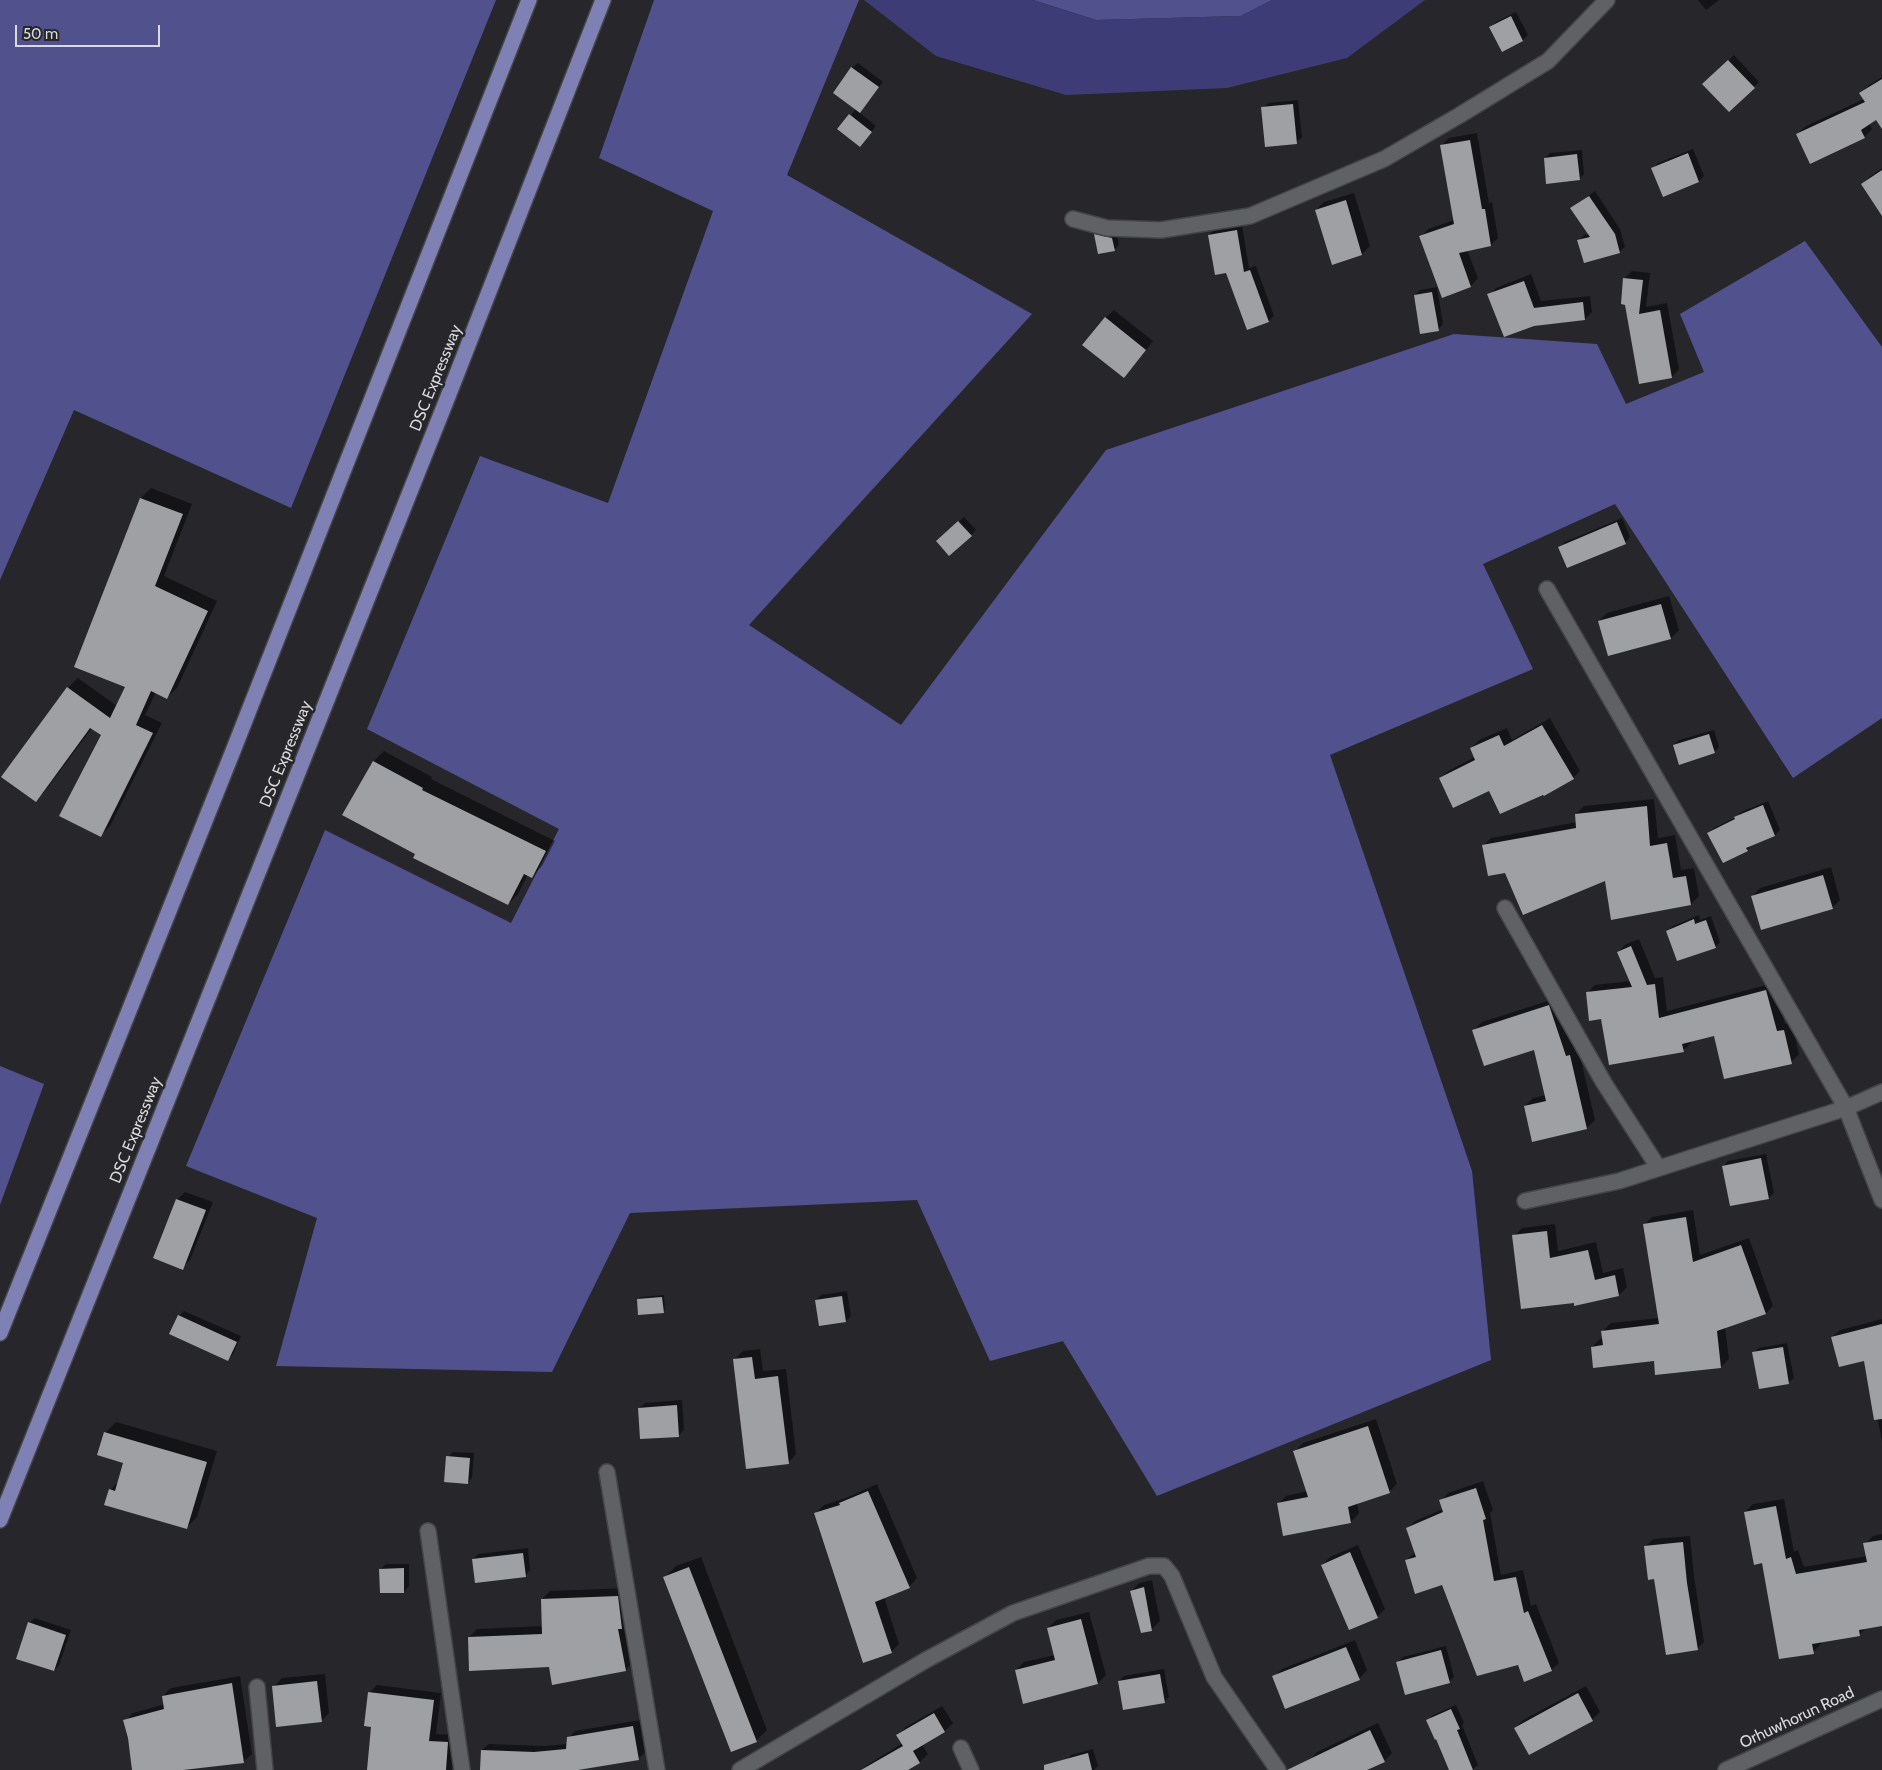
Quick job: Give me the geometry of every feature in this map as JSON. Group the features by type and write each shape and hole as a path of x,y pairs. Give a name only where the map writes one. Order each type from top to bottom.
{"main road":[{"path":"0,1333 231,756 529,0"},
{"name":"DSC Expressway","path":"0,1520 449,394 603,0"}],"street":[{"path":"1073,219 1107,228 1161,230 1250,216 1384,159 1468,110 1548,60 1607,0"},
{"path":"1547,588 1846,1108 1882,1200"},
{"path":"1505,908 1604,1083 1658,1167"},
{"path":"1525,1201 1618,1181 1846,1108 1882,1092"},
{"path":"607,1472 657,1770"},
{"path":"428,1531 462,1770"},
{"path":"740,1770 926,1660 1013,1612 1148,1566 1164,1566 1172,1576 1214,1677 1278,1770"},
{"path":"257,1687 265,1770"},
{"name":"Orhuwhorun Road","path":"1726,1770 1882,1699"},
{"path":"961,1748 971,1770"}],"shaded area":[{"path":"0,0 496,0 291,508 74,410 0,580"},
{"path":"654,0 859,0 787,175 1032,314 749,625 901,725 1106,450 1454,334 1597,344 1626,404 1704,372 1680,314 1805,241 1882,347 1882,718 1793,778 1615,504 1483,564 1533,669 1330,755 1472,1171 1491,1360 1157,1496 1063,1341 990,1361 917,1200 630,1213 552,1372 276,1366 317,1218 186,1166 325,830 511,923 559,829 367,729 480,456 608,503 713,211 599,158"},
{"path":"864,0 1033,0 1096,20 1241,16 1272,0 1425,0 1347,58 1227,88 1066,95 936,56"},
{"path":"1033,0 1272,0 1241,16 1096,20"},
{"path":"0,1066 44,1084 0,1205"}],"building":[{"path":"1511,16 1523,41 1502,52 1489,27"},
{"path":"1728,60 1755,88 1729,112 1702,84"},
{"path":"851,67 879,87 860,113 833,93"},
{"path":"1882,79 1882,129 1876,120 1861,130 1865,138 1810,164 1796,134 1865,102 1859,93"},
{"path":"1293,104 1297,144 1265,147 1261,107"},
{"path":"849,114 872,132 860,147 837,129"},
{"path":"1470,140 1482,209 1485,209 1491,246 1459,253 1471,287 1442,298 1419,236 1454,224 1440,145"},
{"path":"1688,153 1699,182 1663,197 1651,168"},
{"path":"1577,154 1580,180 1546,184 1544,158"},
{"path":"1882,170 1882,216 1861,184"},
{"path":"1589,196 1615,234 1620,253 1584,263 1577,240 1590,237 1570,208"},
{"path":"1346,200 1362,255 1332,265 1315,210"},
{"path":"1237,230 1244,272 1250,270 1269,322 1247,330 1226,273 1215,275 1208,235"},
{"path":"1094,234 1112,238 1115,251 1098,254"},
{"path":"1623,278 1643,280 1639,314 1660,310 1672,378 1639,384 1625,305 1621,304"},
{"path":"1524,281 1534,308 1583,302 1585,320 1534,326 1504,337 1487,294"},
{"path":"1432,292 1439,331 1420,334 1414,295"},
{"path":"1105,317 1146,350 1124,378 1082,345"},
{"path":"140,498 183,514 155,586 208,611 167,699 151,691 136,725 153,733 101,837 59,816 101,735 90,728 36,802 1,777 67,687 110,718 125,687 74,667"},
{"path":"958,521 972,536 949,556 936,541"},
{"path":"1617,522 1626,544 1567,568 1558,547"},
{"path":"1661,604 1671,639 1608,656 1598,621"},
{"path":"1542,725 1574,779 1544,796 1500,814 1489,791 1453,808 1439,778 1475,760 1470,748 1499,735 1504,746"},
{"path":"1709,734 1715,753 1679,765 1673,745"},
{"path":"373,761 423,788 422,790 546,851 532,878 524,874 508,905 413,858 415,854 342,815"},
{"path":"1763,805 1775,836 1746,848 1748,851 1723,863 1707,833 1735,819 1734,817"},
{"path":"1647,806 1650,846 1667,843 1673,878 1686,876 1691,905 1611,920 1605,881 1523,915 1505,873 1488,876 1482,845 1576,828 1575,814"},
{"path":"1823,875 1833,909 1761,930 1751,896"},
{"path":"1694,919 1695,924 1706,920 1716,948 1677,961 1666,931"},
{"path":"1631,946 1647,985 1655,984 1659,1018 1766,990 1777,1031 1784,1030 1792,1064 1724,1079 1714,1036 1682,1044 1684,1052 1609,1065 1601,1019 1589,1021 1586,992 1632,987 1617,952"},
{"path":"1549,1005 1566,1056 1570,1055 1587,1129 1532,1142 1524,1106 1546,1101 1534,1050 1484,1066 1472,1030"},
{"path":"1761,1158 1769,1199 1730,1206 1722,1166"},
{"path":"176,1199 206,1210 183,1270 153,1258"},
{"path":"1686,1217 1693,1262 1741,1245 1766,1314 1717,1331 1721,1368 1655,1375 1654,1361 1593,1368 1591,1347 1603,1345 1601,1331 1659,1324 1643,1224"},
{"path":"1547,1231 1550,1258 1588,1250 1595,1280 1615,1275 1619,1296 1574,1306 1574,1303 1521,1309 1512,1235"},
{"path":"842,1296 846,1322 819,1326 815,1300"},
{"path":"662,1297 664,1313 638,1315 637,1299"},
{"path":"178,1315 237,1342 228,1361 169,1334"},
{"path":"1882,1324 1882,1419 1874,1420 1864,1361 1839,1367 1831,1337"},
{"path":"1783,1347 1789,1384 1759,1389 1752,1352"},
{"path":"752,1357 755,1379 778,1376 789,1464 746,1469 733,1359"},
{"path":"677,1405 679,1437 640,1439 638,1408"},
{"path":"1368,1426 1390,1493 1348,1507 1351,1523 1283,1536 1277,1503 1308,1497 1293,1451"},
{"path":"104,1432 207,1462 187,1529 104,1505 109,1489 115,1491 123,1463 97,1455"},
{"path":"446,1456 470,1458 468,1484 444,1482"},
{"path":"1476,1488 1486,1519 1483,1520 1494,1581 1516,1577 1524,1613 1528,1611 1552,1671 1524,1682 1518,1665 1477,1676 1442,1585 1415,1594 1405,1560 1416,1557 1406,1528 1443,1512 1439,1500"},
{"path":"868,1491 910,1588 875,1602 892,1653 863,1663 814,1513 840,1505 839,1503"},
{"path":"1776,1506 1786,1559 1791,1557 1796,1574 1867,1562 1863,1543 1882,1540 1882,1626 1859,1630 1860,1636 1812,1644 1814,1654 1779,1659 1762,1563 1754,1565 1744,1512"},
{"path":"1683,1542 1687,1583 1698,1650 1666,1655 1654,1579 1648,1580 1644,1546"},
{"path":"1350,1552 1378,1618 1349,1630 1321,1565"},
{"path":"523,1553 526,1577 475,1583 472,1559"},
{"path":"689,1567 757,1742 731,1752 663,1577"},
{"path":"404,1568 404,1593 380,1593 379,1569"},
{"path":"1144,1587 1152,1631 1141,1633 1130,1591"},
{"path":"618,1596 622,1629 618,1629 626,1671 552,1685 549,1667 469,1671 468,1637 542,1634 541,1599"},
{"path":"1081,1619 1098,1684 1023,1704 1015,1670 1055,1660 1047,1628"},
{"path":"28,1622 66,1635 54,1671 16,1659"},
{"path":"1346,1647 1360,1680 1285,1709 1272,1676"},
{"path":"1441,1650 1450,1683 1405,1695 1396,1662"},
{"path":"1160,1674 1165,1703 1123,1710 1118,1681"},
{"path":"317,1681 322,1722 276,1727 272,1686"},
{"path":"232,1683 244,1763 183,1770 132,1770 128,1738 123,1720 164,1709 162,1696"},
{"path":"368,1692 434,1700 429,1741 448,1742 446,1770 367,1770 371,1727 364,1726"},
{"path":"1578,1693 1593,1721 1529,1755 1514,1728"},
{"path":"1451,1709 1460,1729 1457,1730 1473,1770 1449,1770 1426,1720"},
{"path":"934,1713 945,1732 913,1751 920,1763 908,1770 861,1770 903,1746 896,1735"},
{"path":"633,1726 639,1760 578,1770 480,1770 481,1750 534,1752 566,1749 567,1737"},
{"path":"1370,1730 1385,1762 1367,1770 1287,1770"},
{"path":"1088,1753 1092,1770 1044,1770 1044,1765"}]}
